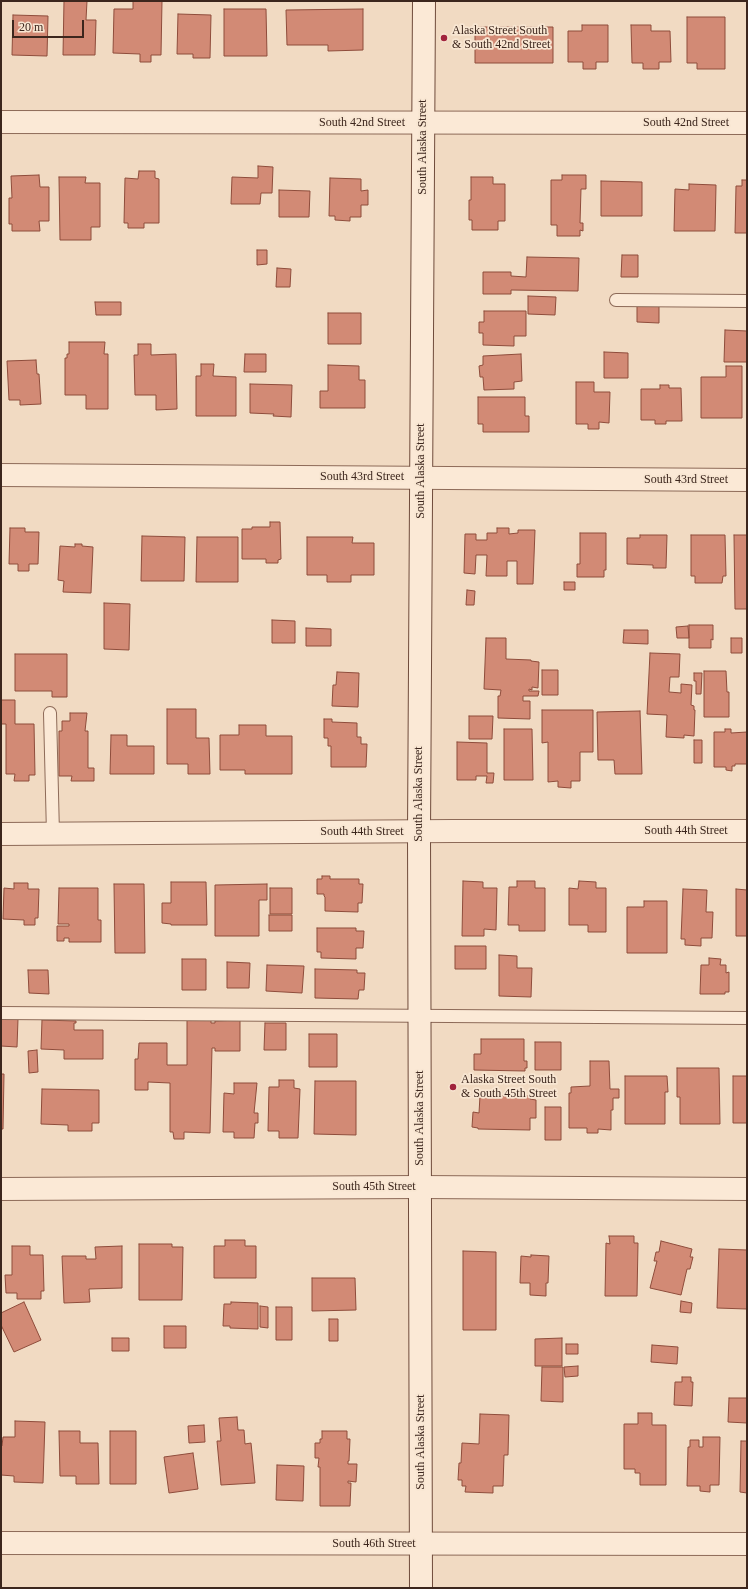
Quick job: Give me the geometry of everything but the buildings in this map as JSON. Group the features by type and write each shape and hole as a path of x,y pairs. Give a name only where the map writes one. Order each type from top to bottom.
{"street":[{"name":"South Alaska Street","path":"421,1588 419,831 424,1"},
{"name":"South 42nd Street","path":"1,122 747,123"},
{"name":"South 43rd Street","path":"1,475 747,480"},
{"name":"South 44th Street","path":"1,834 419,831 747,831"},
{"name":"South 45th Street","path":"1,1189 420,1187 747,1189"},
{"name":"South 46th Street","path":"1,1543 747,1544"}],"lane":[{"path":"616,300 747,301"},
{"path":"50,713 53,834"},
{"path":"1,1013 747,1018"}],"place":[{"name":"Alaska Street South & South 42nd Street","path":"444,38"},
{"name":"Alaska Street South & South 45th Street","path":"453,1087"}]}
